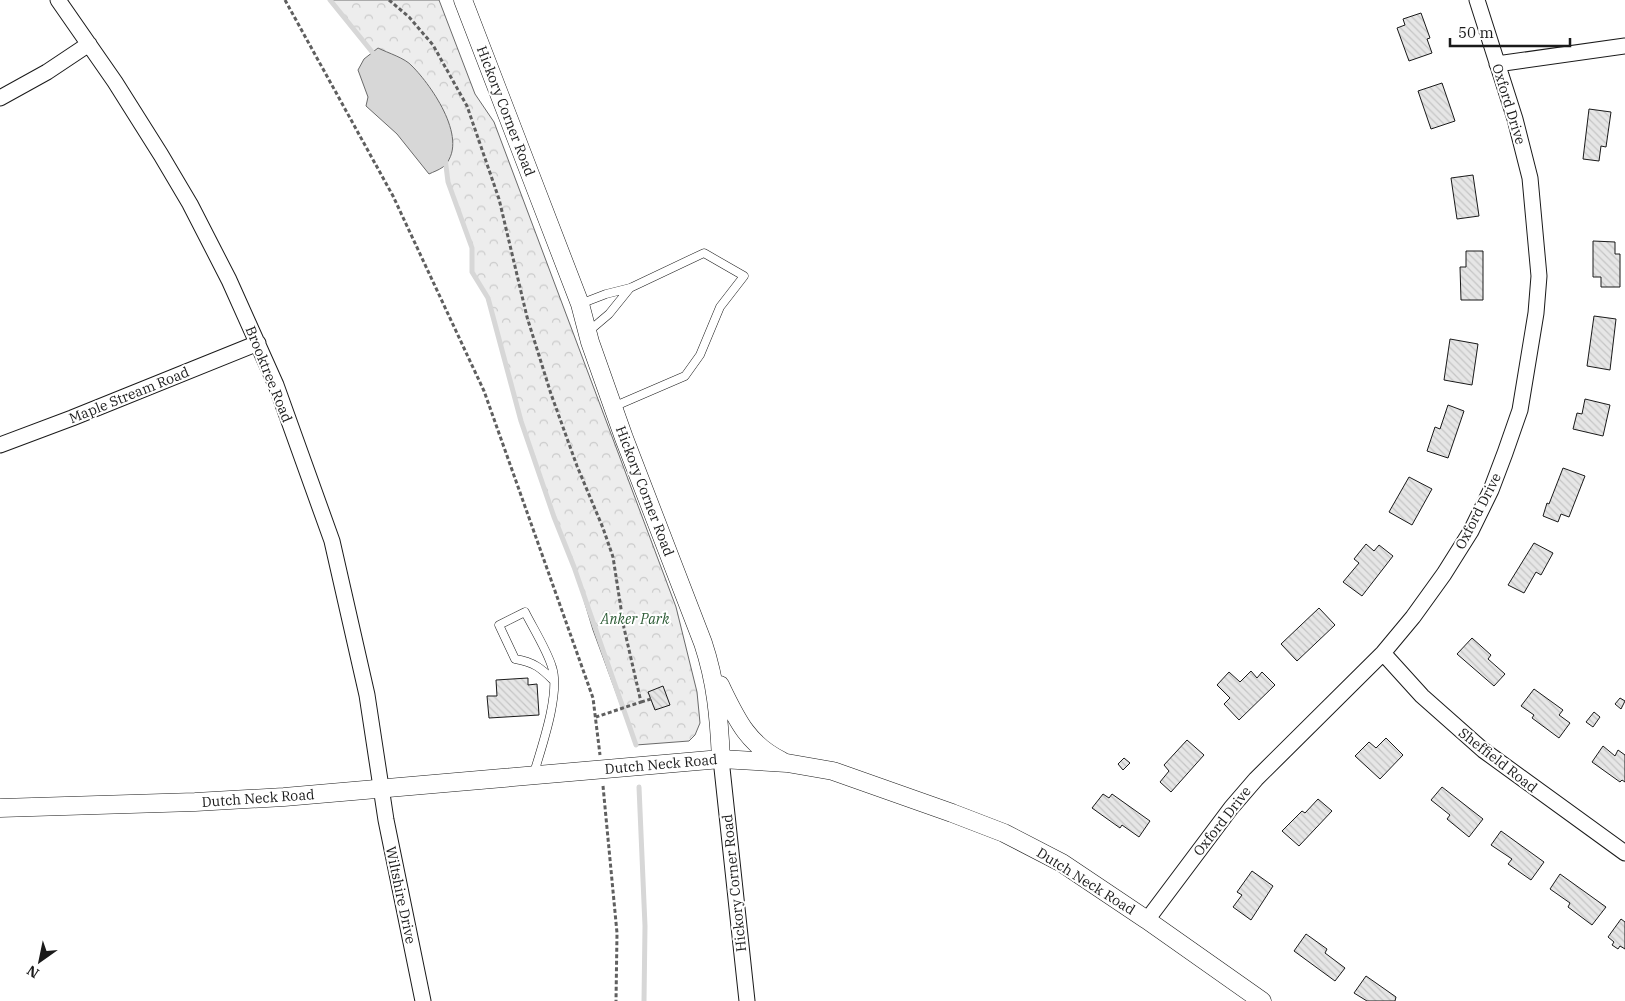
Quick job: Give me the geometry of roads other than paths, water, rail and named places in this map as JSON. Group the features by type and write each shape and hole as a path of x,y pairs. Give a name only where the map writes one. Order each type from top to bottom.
{"street":[{"name":"Brooktree Road","path":"58,0 115,82 190,204 229,280 276,385 332,542 367,695 381,788"},
{"name":"Hickory Corner Road","path":"463,0 580,304 587,332 613,407 711,667 717,698 721,759 747,1001"},
{"name":"Oxford Drive","path":"1147,920 1231,808 1256,779 1383,653 1414,617 1471,531 1491,490 1520,410 1536,313 1539,276 1530,178 1515,120 1477,0"},
{"path":"0,98 48,72 89,44"},
{"path":"1497,64 1625,46"},
{"name":"Maple Stream Road","path":"0,445 258,343"},
{"name":"Sheffield Road","path":"1383,653 1422,696 1483,750 1625,853"},
{"path":"711,667 744,732 754,743 771,756 787,764"},
{"name":"Dutch Neck Road","path":"0,808 195,802 533,776 721,759 787,764 833,772 1004,833 1062,863 1262,1001"},
{"name":"Wiltshire Drive","path":"381,788 423,1001"}],"lane":[{"path":"580,304 606,294 630,288 704,253 744,276 720,307 700,355 685,376 613,407"},
{"path":"587,332 609,314 630,288"},
{"path":"533,776 547,727 554,681 552,667 525,612 499,625 515,660 529,661 543,670 554,681"}],"waterway":[{"path":"330,0 377,58"},
{"path":"445,158 448,182 472,248 472,272 488,298 521,421 636,745"},
{"path":"639,787 645,926 644,1001"}],"park label":[{"name":"Anker Park","path":"635,619"}]}
